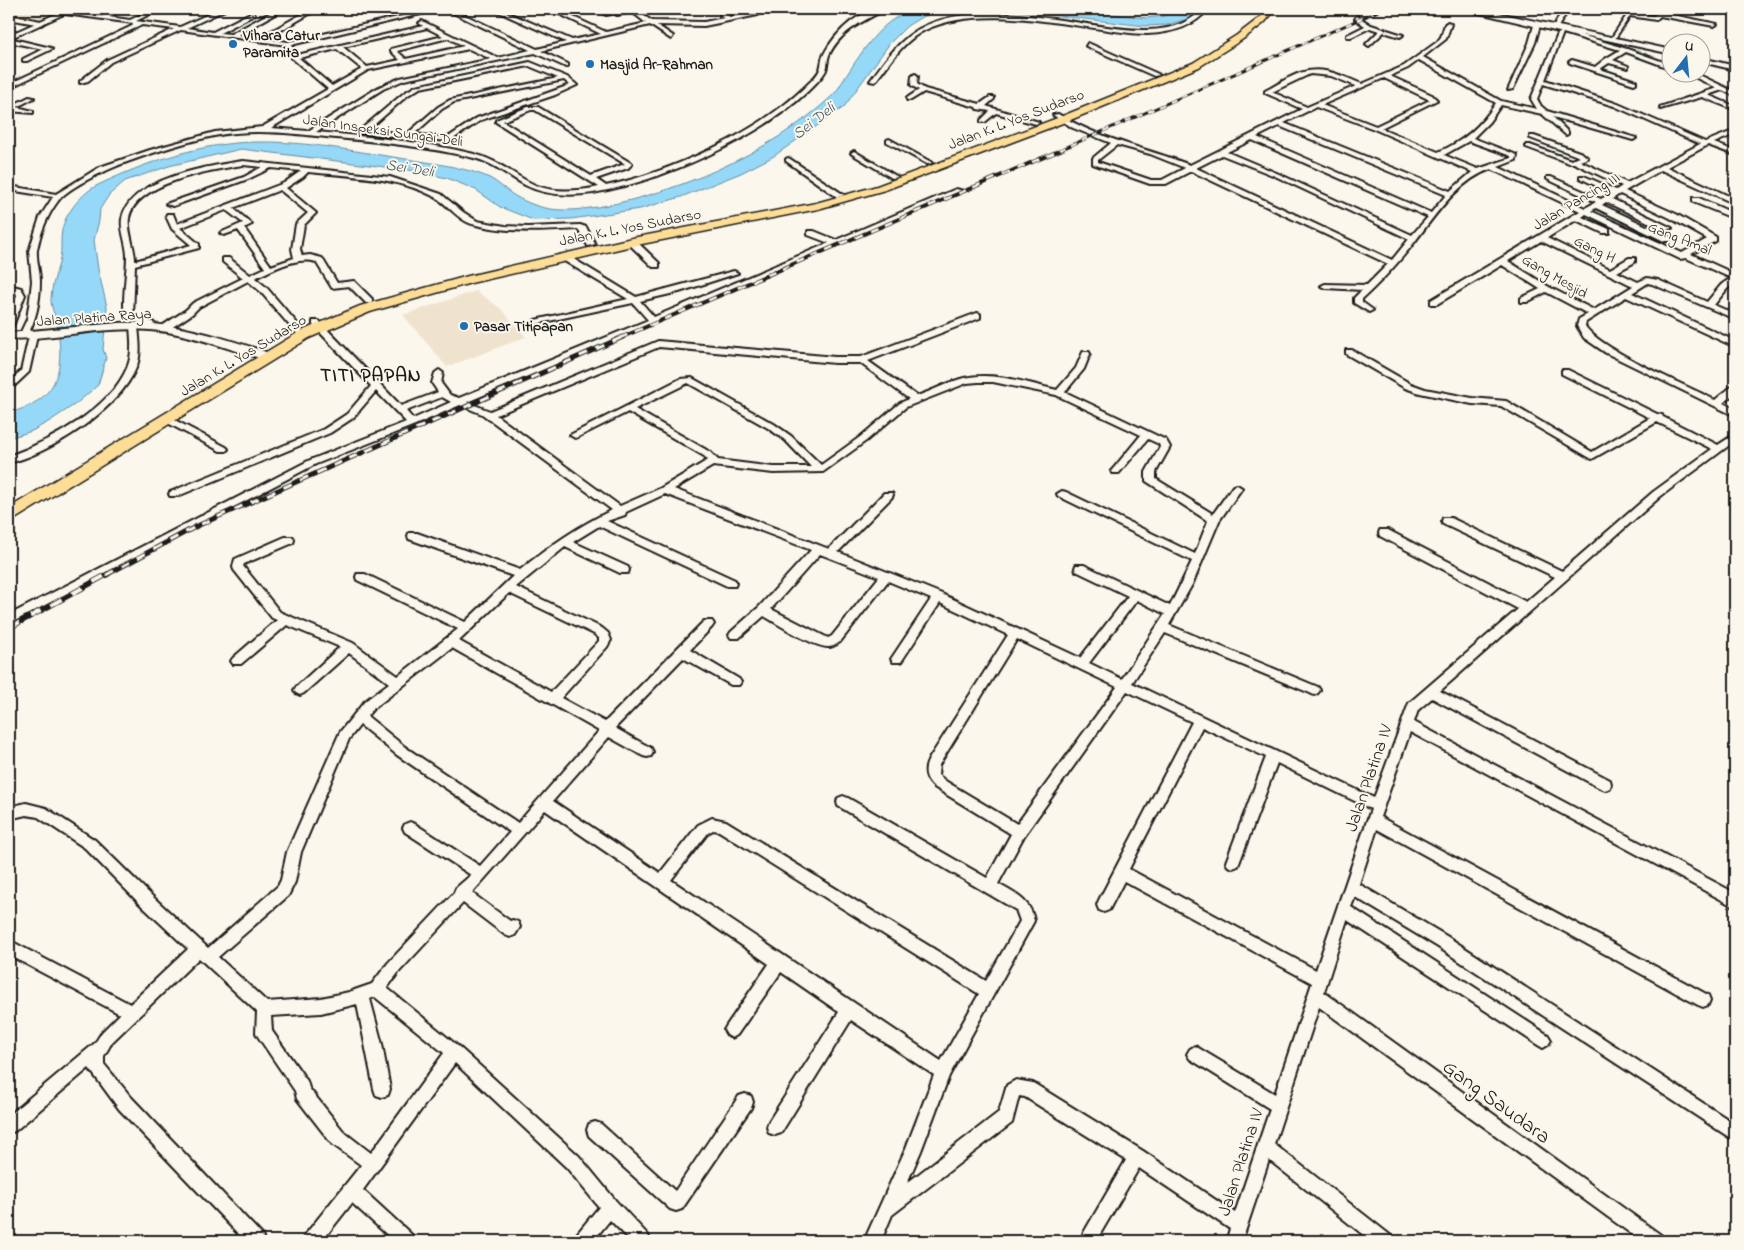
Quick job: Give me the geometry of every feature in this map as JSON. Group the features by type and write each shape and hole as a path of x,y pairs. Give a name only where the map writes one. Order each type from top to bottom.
{"highway":[{"name":"Jalan K. L. Yos Sudarso","path":"9,507 264,354 319,325 369,302 591,244 780,209 840,195 894,177 1036,122 1060,117 1198,57 1250,21 1262,9"},
{"name":"Jalan K. L. Yos Sudarso","path":"9,515 167,419 299,331 481,274 632,242 773,216 856,196 1196,64 1240,37 1261,21 1272,9"}],"main road":[{"path":"1474,9 1558,31 1612,39 1662,50"},
{"path":"1712,62 1735,68"},
{"name":"Jalan Platina Raya","path":"9,336 28,336 130,326 151,327 165,328 264,354"}],"street":[{"path":"104,17 122,9"},
{"path":"131,21 157,9"},
{"path":"82,82 96,74 110,61 224,9"},
{"path":"232,36 281,9"},
{"path":"260,40 314,9"},
{"path":"285,43 424,9"},
{"path":"10,37 69,10 104,17 285,43 439,9"},
{"path":"448,9 566,65"},
{"path":"494,9 573,43"},
{"path":"552,9 604,34"},
{"path":"595,9 608,14"},
{"path":"617,14 644,9"},
{"name":"Jalan Inspeksi Sungai Deli","path":"9,386 25,372 36,281 33,252 44,217 57,196 87,175 118,161 215,134 264,129 454,152 490,161 522,181 546,191 576,194 605,188 694,158 755,127 805,90 822,72 825,57 846,28 863,16 883,9"},
{"path":"873,81 886,63 912,36 922,29 945,20 1007,16 1145,32 1164,31 1181,26 1205,9"},
{"path":"1566,9 1534,100 1566,133"},
{"path":"1721,9 1735,11"},
{"path":"731,20 722,15 732,10 742,18"},
{"path":"633,11 671,37"},
{"path":"628,19 653,13"},
{"path":"309,133 398,80 497,60 604,34 619,34 652,23 704,24 742,18 758,13"},
{"path":"215,33 252,14"},
{"path":"1612,39 1629,14 1656,18 1658,14 1714,24"},
{"path":"410,16 497,60"},
{"path":"9,17 41,22"},
{"path":"1357,18 1370,26 1400,35"},
{"path":"9,86 139,25 122,23"},
{"path":"1116,143 1095,159 1095,163 1157,183 1172,179 1307,109 1318,106 1406,67 1444,38 1448,24"},
{"path":"1510,89 1532,43 1537,25"},
{"path":"294,57 428,26"},
{"path":"1349,36 1370,26"},
{"path":"634,29 642,35"},
{"path":"1369,44 1383,30"},
{"path":"1558,31 1625,50 1662,63"},
{"path":"393,50 449,36"},
{"path":"10,37 50,49 25,60"},
{"path":"378,38 404,60"},
{"path":"285,43 294,57 332,89"},
{"path":"1088,44 1156,75"},
{"path":"339,47 366,69"},
{"path":"264,129 366,69 469,47"},
{"path":"1596,69 1625,50"},
{"path":"1420,58 1498,102 1633,138"},
{"path":"1607,60 1626,68"},
{"path":"1572,62 1634,82"},
{"path":"530,64 574,83 573,86 546,97 479,119 452,139 444,140 407,136 365,132 362,130 406,94 423,86 530,64"},
{"path":"1307,109 1267,92 1303,74 1314,72 1329,73 1362,86"},
{"path":"915,76 914,85 947,101 1036,122"},
{"path":"1376,128 1434,100 1430,96 1384,76"},
{"path":"400,144 440,108 452,101 565,78"},
{"path":"1541,81 1616,105 1686,136 1735,153"},
{"path":"1710,82 1735,94"},
{"path":"1662,108 1723,88"},
{"path":"909,99 923,90"},
{"path":"1701,94 1732,107"},
{"path":"10,109 31,98"},
{"path":"979,108 992,98"},
{"path":"1438,155 1458,147 1480,130 1492,115 1498,102"},
{"path":"1318,106 1376,128 1478,172"},
{"path":"590,179 626,167 629,164 536,108 530,108 498,121 506,127 590,179 605,188"},
{"path":"10,109 31,112"},
{"path":"983,121 993,112"},
{"path":"1060,117 1075,127 1116,143 1152,153 1191,168 1392,263"},
{"path":"1280,124 1450,194"},
{"name":"Jalan Pancing III","path":"1434,302 1648,174 1706,143 1735,132"},
{"path":"1251,137 1432,216"},
{"path":"1532,137 1585,158 1574,162"},
{"path":"1369,310 1357,301 1450,194 1464,181 1478,172 1494,168 1514,159 1514,155 1468,139"},
{"path":"889,141 929,163"},
{"path":"1528,146 1574,162 1627,186"},
{"path":"854,153 894,177"},
{"path":"1223,153 1277,175 1413,238"},
{"path":"788,160 840,195"},
{"path":"151,327 150,324 143,321 129,319 131,264 125,220 133,201 162,183 197,171 237,163 271,165 394,180 438,196 460,214 475,223 505,228 528,229 581,227 591,244"},
{"path":"170,204 246,178 271,165"},
{"path":"1661,167 1735,201"},
{"path":"1494,168 1587,210"},
{"path":"175,227 297,180 306,170"},
{"path":"1582,176 1673,216 1713,239 1685,254"},
{"path":"1549,178 1601,202 1668,228"},
{"path":"280,187 312,213 300,224 296,249 298,258"},
{"path":"9,188 57,196"},
{"path":"9,620 313,462 412,423 457,402 959,191"},
{"path":"1710,206 1726,198"},
{"path":"1696,200 1735,217"},
{"path":"1601,202 1667,239"},
{"path":"224,233 248,224 227,207"},
{"name":"Gang Amal","path":"1587,210 1682,257 1685,254 1735,278"},
{"path":"131,264 196,246 175,227 170,216"},
{"path":"1576,217 1606,231"},
{"path":"240,227 269,269"},
{"path":"811,233 836,243"},
{"name":"Gang H","path":"1541,238 1638,286"},
{"path":"632,242 656,265"},
{"path":"564,257 634,298 653,321"},
{"path":"165,328 196,305 269,269 298,258 316,258 326,269 335,286 351,283 369,302"},
{"path":"226,260 263,289 299,331"},
{"path":"1610,272 1632,260"},
{"name":"Gang Mesjid","path":"1502,261 1546,289 1595,314"},
{"path":"538,322 634,298 676,290 734,273"},
{"path":"1708,306 1735,278"},
{"path":"1735,317 1655,282 1645,281 1582,321 1581,326 1593,341 1609,351 1735,413"},
{"path":"1325,286 1369,288"},
{"path":"9,287 18,290 21,295 9,326"},
{"path":"1524,300 1546,289"},
{"path":"1627,294 1735,344"},
{"path":"488,415 658,344 835,360 862,360 976,316"},
{"path":"319,325 412,423"},
{"path":"9,460 22,456 71,430 98,410 115,394 132,368 135,345 130,326"},
{"path":"1349,352 1408,386 1423,391 1465,400 1503,403 1592,456 1659,418"},
{"path":"1059,393 1080,369 1086,354"},
{"path":"862,360 914,399"},
{"path":"1565,372 1719,449"},
{"path":"439,373 436,383 444,393 457,402 474,407 488,415 621,512"},
{"path":"9,1125 99,1048 132,1013 203,953 283,891 288,882 294,852 344,736 369,705 467,628 521,575 565,542 598,521 665,490 711,464 773,470 820,470 831,464 863,439 903,405 914,399 965,381 978,379 1010,382 1059,393 1165,444 1152,472 1151,481 1214,520"},
{"path":"575,435 684,381 693,381 788,438 820,470"},
{"path":"174,494 326,431 350,416 376,386"},
{"path":"1716,404 1734,389"},
{"path":"400,410 444,393"},
{"path":"629,409 707,454 713,460 711,464"},
{"path":"167,419 224,449"},
{"path":"1116,471 1147,434"},
{"name":"Jalan Platina IV","path":"1234,1241 1343,909 1413,707 1657,494 1735,437"},
{"path":"990,886 1019,832 1124,686 1172,612 1188,583 1214,520 1237,488"},
{"path":"665,490 831,553 938,597 1378,806"},
{"path":"1062,494 1198,560"},
{"path":"831,553 888,495"},
{"path":"598,521 731,583"},
{"path":"1447,521 1563,576"},
{"path":"1384,533 1527,608"},
{"path":"413,536 521,575"},
{"path":"289,540 237,564 276,615 349,646 398,683"},
{"path":"565,542 586,554 624,570"},
{"path":"735,635 763,610 818,549"},
{"path":"1080,568 1172,612"},
{"path":"763,610 815,639 829,643 836,640 886,576"},
{"path":"361,577 467,628"},
{"path":"509,588 598,630 604,636 603,644 553,698"},
{"path":"1081,665 1112,628 1135,594"},
{"path":"897,659 938,597"},
{"path":"237,660 285,620"},
{"path":"9,812 26,809 41,812 90,844 264,1009 289,1009 334,1004 377,989 607,730 708,624"},
{"path":"1162,627 1314,690"},
{"path":"1015,633 932,763 930,772 933,780 1019,832"},
{"path":"450,642 647,752"},
{"path":"300,690 349,646"},
{"path":"681,651 735,682"},
{"path":"1430,691 1605,784"},
{"path":"359,717 401,751 519,831"},
{"path":"1104,905 1199,720"},
{"path":"1407,724 1735,900"},
{"path":"1234,862 1273,756"},
{"path":"544,802 779,963 943,1072"},
{"path":"843,802 1021,905 1026,913 1027,921 943,1072 913,1151 872,1241"},
{"path":"1373,820 1703,1000"},
{"path":"661,882 703,829 712,824 721,825 988,991"},
{"path":"410,828 481,874"},
{"name":"Gang Saudara","path":"1121,872 1318,988 1654,1241"},
{"path":"1351,887 1443,942 1735,1134"},
{"path":"461,893 510,930 514,927"},
{"path":"1343,909 1543,1040"},
{"path":"9,947 132,1013"},
{"path":"732,1030 779,963"},
{"path":"377,989 454,1052 573,1162 610,1207 642,1241"},
{"path":"362,995 374,1044 382,1089"},
{"path":"264,1009 264,1033 301,1087 303,1094 338,1138 374,1164"},
{"path":"775,1127 849,1010"},
{"path":"99,1048 96,1066 120,1097 256,1241"},
{"path":"311,1241 374,1164 454,1052"},
{"path":"1195,1054 1278,1105"},
{"path":"886,1210 1006,1117 1013,1091 1016,1088 1027,1089 1137,1157 1240,1226"},
{"path":"596,1130 676,1203 745,1102"},
{"path":"1265,1147 1384,1241"},
{"path":"1087,1241 1137,1157"},
{"path":"352,1191 406,1241"},
{"path":"582,1241 610,1207"}],"shaded area":[{"path":"16,9 41,9 61,12 41,21 9,15 9,12"},
{"name":"Pasar Titipapan","path":"476,291 500,308 526,337 447,367 403,315"}],"water":[{"name":"Sei Deli","path":"918,9 957,9 940,10 920,18 907,26 890,43 844,107 774,156 741,173 681,197 640,209 571,219 533,220 500,207 476,190 447,178 409,170 241,149 169,166 125,181 109,195 100,209 94,240 98,269 107,307 103,349 106,358 98,385 77,403 50,421 32,431 9,438 9,413 38,401 54,383 58,372 60,344 51,295 60,259 62,230 71,210 86,193 98,185 155,161 196,150 217,145 274,142 308,144 464,169 489,178 523,200 540,207 556,210 574,210 615,204 683,184 717,170 780,136 833,95 868,45 885,26 906,12"},
{"path":"999,9 1068,9 1146,18 1164,16 1176,9 1195,9 1188,19 1167,25 1145,26"}],"railway":[{"path":"1060,150 1383,9"},
{"path":"620,338 1063,149"},
{"path":"106,575 197,526 623,337"},
{"path":"9,628 108,574"}],"place":[{"name":"Vihara Catur Paramita","path":"233,44"},
{"name":"Masjid Ar-Rahman","path":"590,64"},
{"name":"Pasar Titipapan","path":"464,326"}],"district":[{"name":"TITI PAPAN","path":"371,374"}]}
